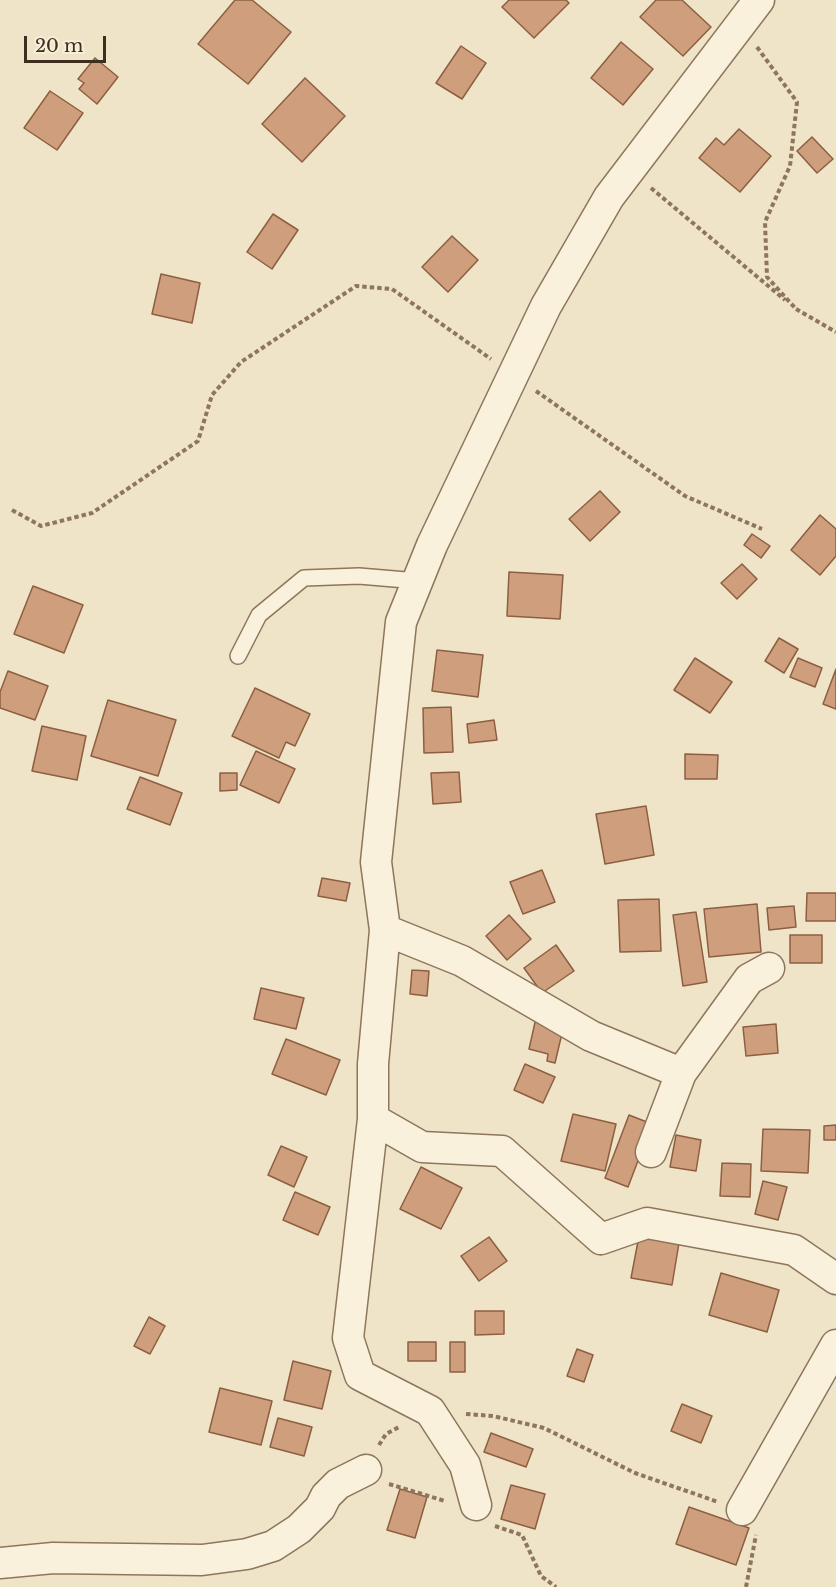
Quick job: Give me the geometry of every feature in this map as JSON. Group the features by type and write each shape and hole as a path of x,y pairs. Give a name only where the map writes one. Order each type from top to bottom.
{"street":[{"path":"476,1504 465,1465 430,1411 360,1375 348,1338 373,1119 373,1064 385,930 376,862 401,622 432,545 546,306 609,197 759,0"},
{"path":"385,930 462,961 591,1036 681,1073"},
{"path":"651,1152 681,1073 749,978 770,968"},
{"path":"373,1119 422,1147 502,1151 601,1239 647,1222 794,1250 836,1279"},
{"path":"742,1510 836,1345"},
{"path":"0,1563 53,1558 202,1560 247,1554 273,1546 299,1529 320,1508 326,1496 338,1484 366,1470"}],"lane":[{"path":"238,656 259,615 304,578 358,576 418,581"}],"path":[{"path":"740,25 797,102 790,166 765,222 767,277 796,309"},
{"path":"629,170 796,309 836,332"},
{"path":"12,510 41,526 92,513 198,441 212,394 241,362 356,286 392,289 685,496 762,529"},
{"path":"556,1587 542,1576 522,1535 488,1524 476,1504 441,1500 392,1485 366,1470 386,1434 430,1411 493,1416 544,1428 635,1473 742,1510 757,1529 746,1587"}],"building":[{"path":"235,0 252,0 291,32 248,84 198,44"},
{"path":"509,0 566,0 569,3 534,38 502,7"},
{"path":"656,0 682,0 711,27 683,56 640,17"},
{"path":"621,42 653,69 623,105 591,78"},
{"path":"461,46 486,63 462,99 436,83"},
{"path":"95,58 118,77 97,104 79,89 84,83 78,79"},
{"path":"305,78 345,116 302,162 262,124"},
{"path":"50,91 83,113 57,150 24,128"},
{"path":"739,129 771,156 740,192 699,158 716,138 724,145"},
{"path":"812,137 833,159 817,173 797,151"},
{"path":"273,214 298,230 272,269 247,252"},
{"path":"452,236 478,260 448,292 422,267"},
{"path":"161,274 200,283 192,323 152,314"},
{"path":"600,491 620,512 590,541 569,519"},
{"path":"820,515 836,529 836,556 820,575 791,550"},
{"path":"752,534 770,546 761,558 744,545"},
{"path":"742,564 757,579 737,599 721,583"},
{"path":"509,572 563,575 560,619 507,616"},
{"path":"33,586 83,605 64,653 14,634"},
{"path":"779,638 798,649 784,673 765,661"},
{"path":"437,650 483,655 478,697 432,691"},
{"path":"695,658 732,682 710,713 674,690"},
{"path":"798,658 822,668 815,687 790,677"},
{"path":"836,669 836,709 823,704"},
{"path":"8,671 48,686 35,720 0,708 0,692"},
{"path":"255,688 310,714 295,746 286,742 279,758 232,736"},
{"path":"108,700 176,720 158,776 91,756"},
{"path":"451,707 453,752 424,753 423,708"},
{"path":"494,720 497,740 469,743 467,724"},
{"path":"42,726 86,736 77,780 32,771"},
{"path":"256,751 295,769 279,803 240,785"},
{"path":"685,754 718,755 717,779 685,779"},
{"path":"459,772 461,802 433,804 431,773"},
{"path":"220,773 237,773 237,790 220,791"},
{"path":"140,777 182,793 170,825 127,809"},
{"path":"646,806 654,855 605,864 596,814"},
{"path":"542,870 555,902 523,914 510,882"},
{"path":"322,878 350,883 346,901 318,896"},
{"path":"807,893 836,893 836,921 806,921"},
{"path":"659,899 661,951 620,952 618,900"},
{"path":"757,904 761,952 709,957 704,909"},
{"path":"794,906 796,927 769,930 767,908"},
{"path":"696,912 707,982 683,986 673,915"},
{"path":"509,915 531,939 507,960 486,936"},
{"path":"790,935 822,935 822,963 790,963"},
{"path":"556,945 574,971 542,993 524,968"},
{"path":"412,970 429,971 427,996 410,994"},
{"path":"261,988 304,998 296,1029 254,1019"},
{"path":"536,1018 564,1025 555,1063 547,1061 548,1054 529,1049"},
{"path":"776,1024 778,1053 746,1056 743,1027"},
{"path":"286,1039 340,1060 326,1095 272,1074"},
{"path":"525,1064 555,1077 543,1103 514,1090"},
{"path":"573,1114 616,1124 605,1171 561,1161"},
{"path":"629,1115 652,1124 628,1187 605,1178"},
{"path":"836,1125 836,1140 824,1140 824,1126"},
{"path":"763,1129 810,1130 808,1173 761,1171"},
{"path":"676,1135 701,1140 696,1171 670,1167"},
{"path":"281,1146 307,1157 294,1187 268,1175"},
{"path":"722,1163 751,1164 750,1197 720,1196"},
{"path":"421,1167 462,1188 441,1229 400,1209"},
{"path":"763,1181 787,1187 778,1220 755,1214"},
{"path":"295,1192 330,1207 318,1235 283,1220"},
{"path":"639,1236 679,1243 672,1285 631,1278"},
{"path":"489,1237 507,1261 479,1281 461,1256"},
{"path":"721,1273 779,1290 767,1332 709,1315"},
{"path":"475,1311 504,1311 504,1334 475,1335"},
{"path":"149,1317 165,1326 150,1354 134,1346"},
{"path":"408,1342 436,1342 436,1361 408,1361"},
{"path":"450,1342 465,1342 465,1372 450,1372"},
{"path":"577,1349 593,1355 584,1382 567,1376"},
{"path":"293,1361 331,1371 322,1409 284,1400"},
{"path":"220,1388 272,1401 261,1445 209,1432"},
{"path":"682,1404 712,1416 701,1443 671,1431"},
{"path":"278,1418 312,1427 304,1456 270,1447"},
{"path":"491,1433 533,1449 526,1467 484,1452"},
{"path":"511,1485 545,1494 535,1529 501,1519"},
{"path":"400,1489 427,1497 415,1538 387,1530"},
{"path":"689,1507 749,1528 736,1565 676,1544"}]}
